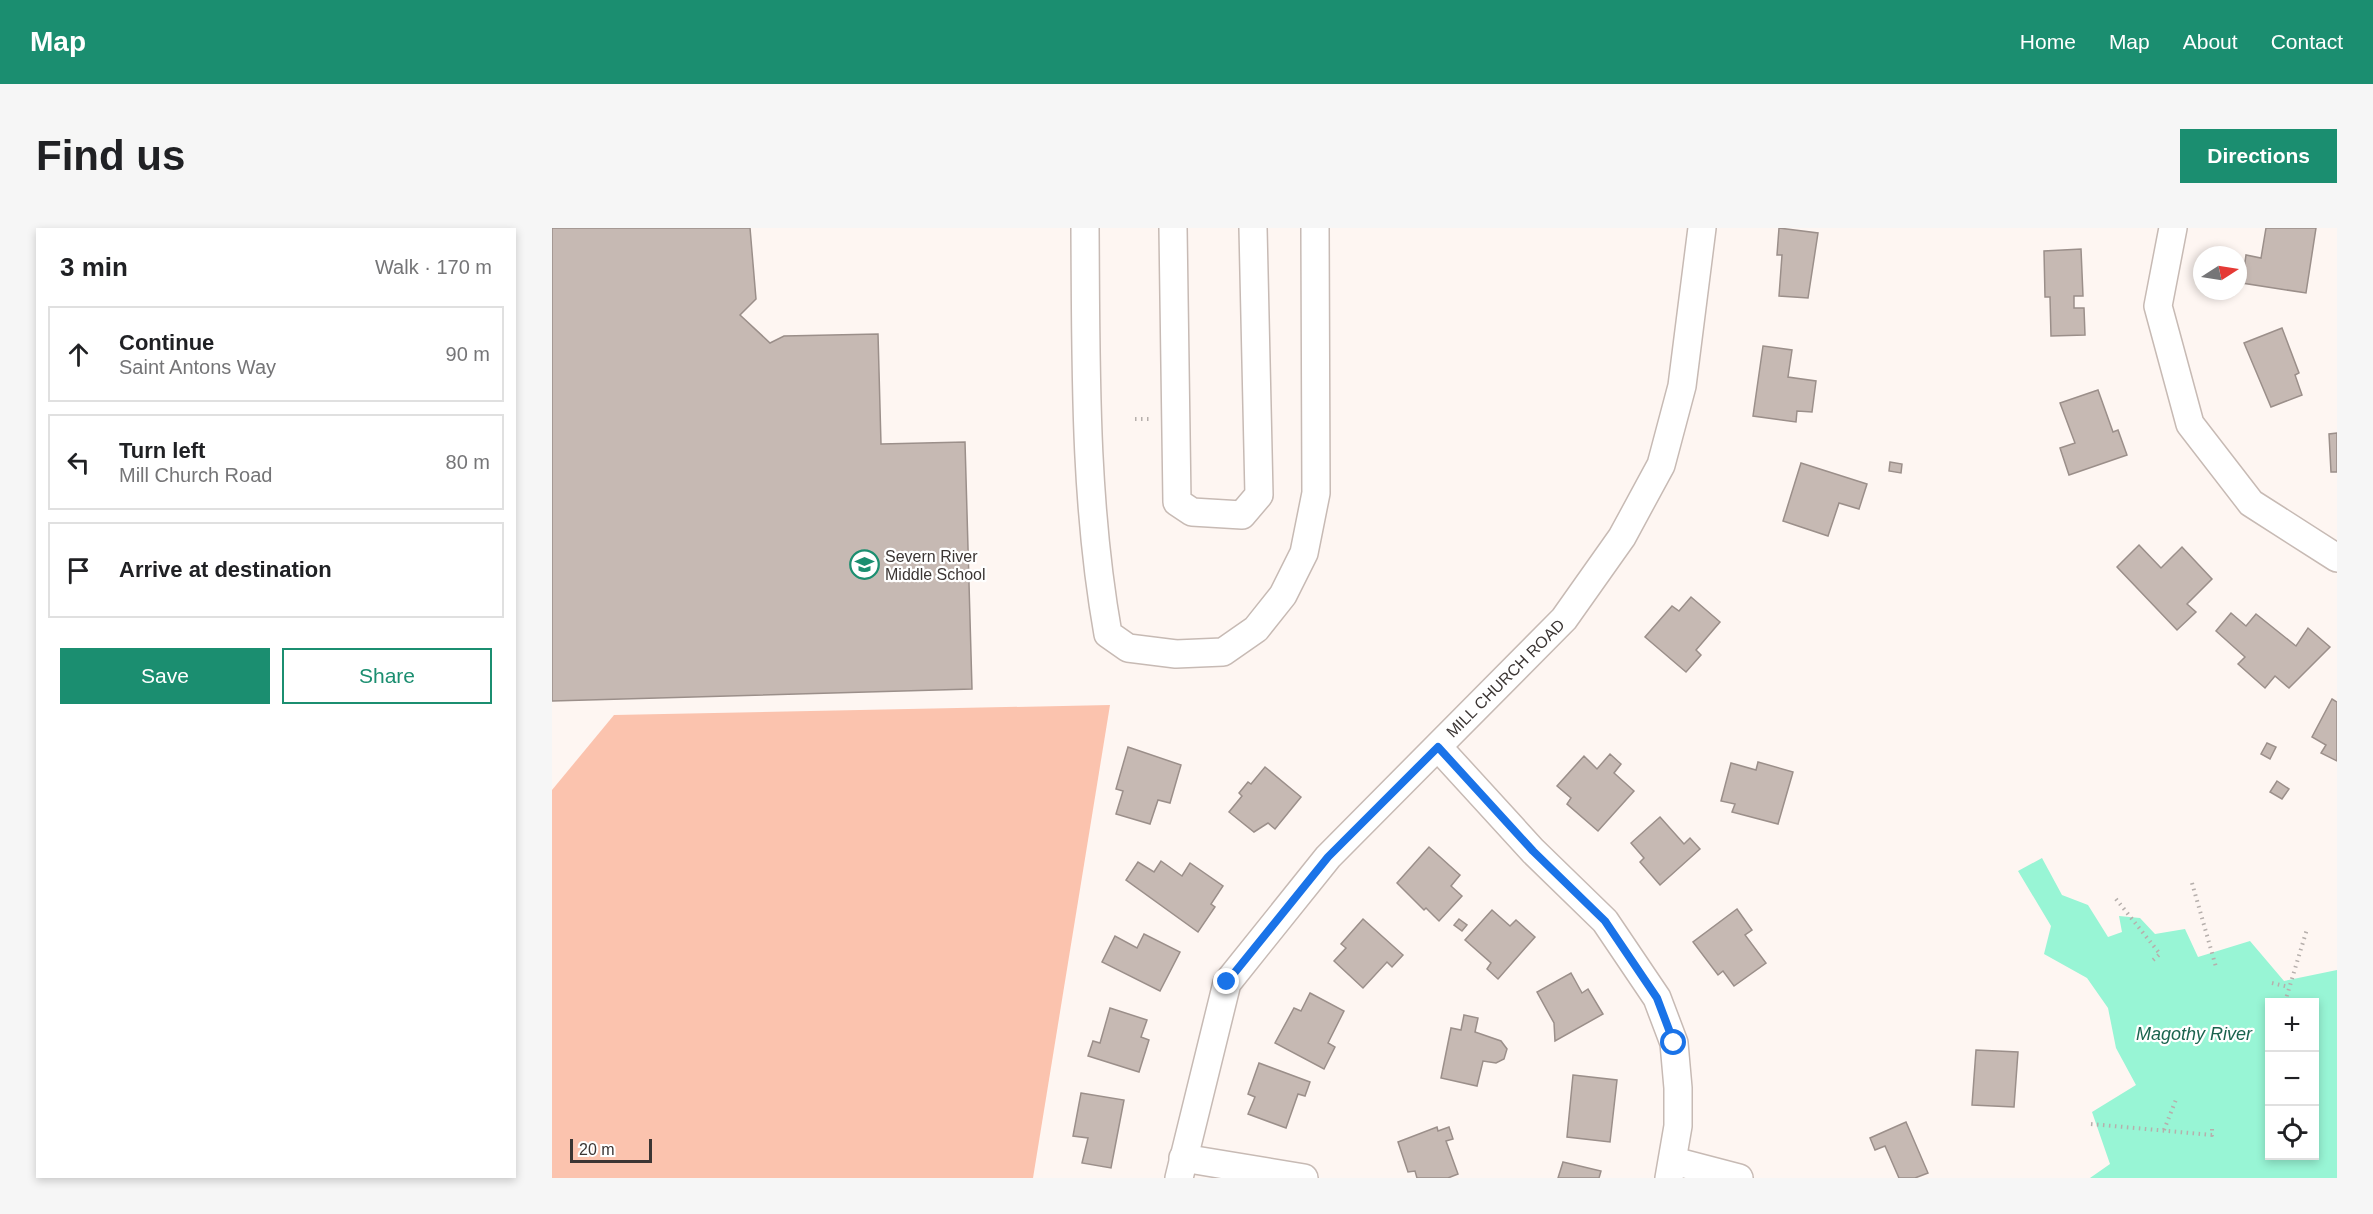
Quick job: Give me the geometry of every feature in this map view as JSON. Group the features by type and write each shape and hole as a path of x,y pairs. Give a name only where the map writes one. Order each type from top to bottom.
{"street":[{"path":"1085,228 1087,439 1099,586 1108,634 1128,648 1176,654 1223,652 1256,629 1283,595 1304,553 1316,493 1316,228"},
{"path":"1173,228 1178,502 1192,512 1242,515 1259,495 1253,228"},
{"name":"MILL CHURCH ROAD","path":"1181,1168 1227,982 1328,857 1564,619 1622,537 1661,465 1682,386 1702,228"},
{"path":"2173,228 2158,306 2190,424 2251,503 2337,558"},
{"path":"1438,747 1533,851 1605,921 1657,998 1674,1043 1678,1126 1672,1169 1739,1178"},
{"path":"1181,1168 1304,1178"}],"path":[{"path":"2192,883 2216,967"},
{"path":"2116,899 2160,954 2153,960"},
{"path":"2285,998 2307,928"},
{"path":"2272,984 2289,987"},
{"path":"2163,1130 2177,1097"},
{"path":"2091,1124 2212,1135 2212,1125"}],"shaded area":[{"path":"1110,705 1033,1178 552,1178 552,790 614,715"}],"water":[{"name":"Magothy River","path":"2042,858 2062,895 2088,905 2108,937 2122,932 2119,916 2140,918 2155,934 2185,929 2198,957 2250,941 2284,981 2337,970 2337,1178 2090,1178 2110,1164 2092,1112 2136,1085 2116,1048 2108,1008 2087,978 2044,954 2051,926 2018,871"}],"building":[{"path":"552,228 750,228 756,299 740,315 770,343 784,336 878,334 881,444 965,442 972,689 552,701"},
{"path":"1779,228 1818,233 1808,298 1779,296 1782,255 1777,255"},
{"path":"2266,228 2316,228 2306,293 2247,284 2247,255 2261,258"},
{"path":"2081,249 2083,296 2074,296 2074,308 2084,308 2085,335 2051,336 2050,297 2045,297 2044,251"},
{"path":"2282,328 2299,373 2295,375 2302,395 2271,407 2244,343"},
{"path":"1763,346 1792,350 1788,377 1816,381 1812,412 1797,411 1796,422 1753,416"},
{"path":"2098,390 2113,432 2118,430 2127,455 2069,475 2060,448 2075,443 2060,403"},
{"path":"2337,433 2337,472 2331,472 2329,434"},
{"path":"1890,462 1902,464 1901,473 1889,471"},
{"path":"1801,463 1867,484 1859,509 1839,503 1828,536 1783,521"},
{"path":"2139,545 2161,568 2182,547 2212,579 2187,604 2196,612 2177,630 2117,567"},
{"path":"1691,597 1720,622 1696,650 1701,655 1686,672 1645,637 1672,606 1679,611"},
{"path":"2231,613 2246,626 2256,614 2296,646 2308,628 2330,647 2289,688 2275,676 2265,688 2238,664 2245,657 2216,631"},
{"path":"2332,699 2337,702 2337,761 2321,753 2326,745 2312,737"},
{"path":"2267,743 2276,747 2270,759 2261,754"},
{"path":"1128,747 1181,765 1170,803 1158,800 1150,824 1116,814 1123,791 1116,789"},
{"path":"1610,754 1621,764 1614,773 1634,791 1598,831 1567,804 1571,798 1557,786 1584,756 1597,769"},
{"path":"1758,762 1793,772 1778,824 1732,812 1735,804 1721,801 1731,763 1756,770"},
{"path":"1265,767 1301,797 1275,829 1268,823 1254,832 1229,812 1242,796 1239,793 1248,782 1251,784"},
{"path":"2277,781 2289,789 2282,799 2270,792"},
{"path":"1660,817 1684,844 1690,838 1700,849 1660,885 1640,862 1644,858 1631,843"},
{"path":"1429,847 1460,875 1451,886 1462,896 1439,921 1426,908 1424,910 1397,883"},
{"path":"1161,861 1182,876 1190,863 1223,886 1211,904 1215,907 1198,932 1126,880 1138,862 1154,872"},
{"path":"1737,909 1752,930 1745,935 1766,963 1734,986 1723,971 1718,975 1693,942"},
{"path":"1492,910 1510,926 1516,920 1535,937 1498,979 1487,969 1491,963 1465,940"},
{"path":"1363,919 1403,955 1392,967 1387,962 1363,988 1334,961 1346,948 1341,944"},
{"path":"1459,919 1467,925 1462,931 1454,925"},
{"path":"1144,934 1180,952 1160,991 1102,962 1115,936 1137,948"},
{"path":"1571,973 1582,993 1588,989 1603,1014 1555,1041 1554,1023 1537,992"},
{"path":"1310,993 1344,1011 1328,1043 1335,1047 1324,1069 1275,1043 1294,1008 1301,1011"},
{"path":"1110,1008 1147,1020 1141,1037 1149,1040 1139,1072 1088,1056 1093,1041 1100,1043"},
{"path":"1464,1015 1478,1018 1475,1032 1501,1041 1507,1049 1504,1059 1496,1063 1483,1061 1477,1086 1441,1078 1451,1028 1461,1030"},
{"path":"1976,1050 2018,1052 2014,1107 1972,1105"},
{"path":"1259,1063 1310,1082 1305,1096 1298,1094 1286,1128 1248,1114 1255,1097 1248,1094"},
{"path":"1573,1075 1617,1080 1610,1142 1567,1137"},
{"path":"1081,1093 1124,1100 1111,1168 1082,1163 1088,1138 1073,1136"},
{"path":"1906,1122 1928,1173 1915,1178 1899,1178 1885,1146 1875,1150 1870,1138"},
{"path":"1437,1127 1438,1131 1449,1127 1453,1139 1446,1141 1458,1174 1448,1178 1417,1178 1415,1171 1408,1172 1398,1142"},
{"path":"1563,1162 1601,1171 1599,1178 1558,1178"}],"place":[{"name":"Severn River Middle School","path":"864,565"}],"route":[{"path":"1227,982 1328,857 1438,747 1533,851 1605,921 1657,998 1674,1043"}]}
